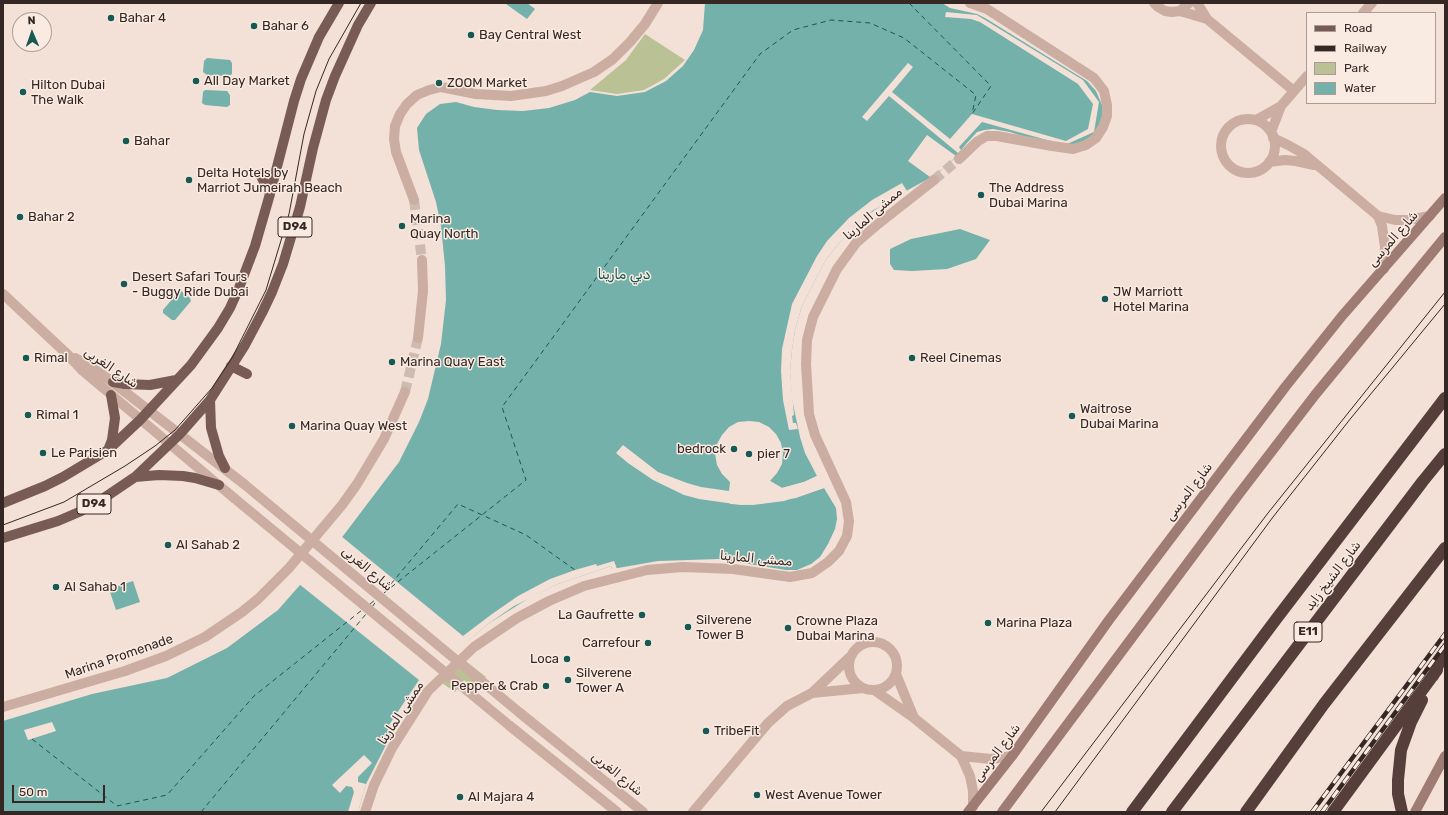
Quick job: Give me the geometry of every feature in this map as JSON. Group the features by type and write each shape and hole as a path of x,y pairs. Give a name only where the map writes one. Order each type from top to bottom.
{"highway":[{"path":"1132,812 1277,618 1445,398"},
{"name":"شارع الشيخ زايد","path":"1172,812 1445,454"},
{"path":"1246,812 1324,704 1445,548"},
{"path":"1402,812 1398,794 1401,750 1411,722 1445,651"},
{"path":"1333,812 1437,670"}],"main road":[{"name":"D94","path":"3,503 63,477 108,450 128,434 205,347 230,308 255,246 301,79 319,37 339,3"},
{"name":"D94","path":"3,538 36,529 80,512 101,500 135,477 180,434 210,400 262,313 283,264 300,207 314,142 326,100 358,25 371,3"},
{"path":"260,174 270,194"},
{"name":"شارع المرسى","path":"970,809 1012,756 1109,620 1272,404 1342,316 1445,198"},
{"path":"1002,812 1315,394 1445,237"},
{"path":"231,366 246,374"},
{"path":"113,382 150,385 176,380"},
{"path":"108,450 112,440 115,423 114,406 111,395"},
{"path":"210,400 211,428 219,456 225,468"},
{"path":"135,477 159,474 171,475 195,478 219,485"},
{"path":"1414,812 1445,756"}],"street":[{"path":"414,200 396,152 394,139 395,126 400,114 407,104 417,95 441,87 494,96 511,96 546,91 568,84 594,72 613,59 645,24 658,3"},
{"path":"959,159 978,141 988,136 997,136 1052,146 1073,148 1086,145 1096,138 1103,126 1107,105 1104,91 1094,78 987,9 970,3"},
{"path":"1154,3 1158,8 1165,11 1180,11 1207,19"},
{"path":"1180,11 1189,3"},
{"path":"1197,3 1207,19 1294,91"},
{"path":"1364,12 1372,3"},
{"path":"1256,120 1281,106 1306,77"},
{"path":"1281,106 1272,135 1275,146 1274,154 1270,162 1255,172 1237,170 1229,166 1221,150 1221,141 1225,132 1230,125 1238,121 1247,119 1256,120 1262,123 1272,135 1296,149 1378,216 1395,220 1408,220 1430,216"},
{"path":"1270,162 1285,160 1296,161 1318,167"},
{"name":"ممشى المارينا","path":"365,812 374,785 392,748 428,691 474,648 517,618 549,601 584,586 647,570 683,567 733,569 790,577 812,573 828,562 839,551 847,536 849,521 846,502 815,435 809,414 806,364 807,340 813,317 837,269 856,244 878,224 934,180"},
{"path":"1378,216 1382,226 1385,247 1384,269"},
{"path":"418,338 422,299 422,260"},
{"name":"شارع الغربى","path":"3,294 83,371 140,420 510,726 617,812"},
{"name":"شارع الغربى","path":"68,355 88,365 113,382 225,468 520,713 643,812"},
{"name":"Marina Promenade","path":"3,707 146,664 205,637 242,612 258,599 289,568 357,484 372,462 405,392"},
{"path":"693,812 768,722 787,706 812,693 850,657 854,651 865,643 882,643 894,653 897,659 898,667 896,674 887,686 881,689 874,690 863,688 812,693"},
{"path":"850,657 850,675 856,683 863,688"},
{"path":"896,674 914,718"},
{"path":"874,690 914,718 961,756 970,776 973,791 970,809"},
{"path":"961,756 991,759 1012,756"}],"green space":[{"path":"645,34 685,60 664,79 644,90 617,94 590,90 626,60"},
{"path":"462,658 486,677 475,690 464,680 455,692 442,683"}],"water":[{"path":"527,3 535,9 527,19 506,4"},
{"name":"دبي مارينا","path":"705,3 942,3 950,8 977,14 985,18 1087,81 1096,91 1102,105 1102,118 1096,133 1082,145 1054,146 1010,132 993,129 977,132 953,160 937,174 886,202 865,217 839,243 825,261 802,306 795,330 790,371 792,399 800,437 805,453 817,476 804,482 782,488 770,481 782,464 783,453 781,443 776,434 769,427 759,422 738,422 729,427 717,444 715,454 717,465 722,474 730,482 730,504 753,505 784,501 824,488 836,508 837,519 835,529 820,557 811,564 797,570 786,570 719,559 658,561 612,569 611,566 558,584 529,598 488,624 469,640 425,685 392,733 366,784 358,812 3,812 3,721 92,694 167,678 227,648 278,610 343,536 399,462 419,422 428,399 441,344 446,300 445,266 441,226 436,202 419,150 417,128 426,114 440,104 456,102 474,107 523,111 549,108 575,100 590,92 617,96 645,92 666,81 683,66 694,50 703,30"},
{"path":"207,58 230,60 232,63 232,74 229,76 207,75 203,72 204,61"},
{"path":"205,90 227,91 230,95 230,105 227,107 205,105 202,103 203,92"},
{"path":"960,229 990,240 976,259 947,269 912,271 894,270 890,264 890,249 911,239"},
{"path":"181,291 190,298 191,301 175,320 172,320 163,313 163,310 178,292"},
{"path":"133,581 140,602 116,610 109,589"}],"pier":[{"path":"946,12 977,15 1083,80 1099,102 1094,132 1065,145 982,122 959,147 961,150 958,153 889,96 867,121 862,117 908,63 913,67 892,92 950,139 972,114 1066,141 1088,129 1093,104 1078,84 980,22 971,19 945,17"},
{"path":"927,135 956,156 946,167 930,177 908,161"},
{"path":"902,183 907,191 872,211 839,243 825,261 802,306 795,330 790,371 794,415 792,416 793,423 796,423 798,429 789,430 783,400 781,371 782,349 792,304 817,256 827,241 849,218 872,200"},
{"path":"623,445 658,472 687,483 701,487 729,491 730,482 732,483 731,502 753,503 784,499 823,486 824,488 796,498 766,503 741,505 699,499 684,495 653,480 628,463 616,453"},
{"path":"817,476 818,478 805,484 782,490 768,482 770,481 782,488 804,482"},
{"path":"341,536 463,636 518,596 550,579 596,564 597,566 614,561 617,569 612,569 611,566 558,584 514,606 488,624 468,641 470,642 427,687 425,686 392,733 387,728 419,680 299,584"},
{"path":"52,722 56,731 28,740 24,730"},
{"path":"364,755 372,763 358,777 358,782 366,784 358,812 348,812 354,792 352,787 346,786 340,793 332,785"}],"ferry route":[{"path":"909,3 991,86 972,114"},
{"path":"384,593 526,480 502,407 760,54 793,30 831,20 870,23 904,38 976,95 972,114"},
{"path":"385,591 458,504 526,535 575,570"},
{"path":"370,604 375,600"},
{"path":"372,607 377,600"},
{"path":"32,739 117,806 167,795 254,696 362,610"},
{"path":"201,812 366,614"}],"tunnel":[{"path":"934,180 959,159"},
{"path":"414,200 422,260"},
{"path":"405,392 418,338"}],"tram line":[{"path":"3,525 64,502 125,466 155,446 175,430 212,388 232,358 266,290 289,214 304,134 316,91 329,59 361,3"},
{"path":"1041,812 1268,513 1445,292"},
{"path":"1055,812 1273,517 1351,418 1445,304"}],"railway":[{"path":"1312,812 1445,634"},
{"path":"1322,812 1445,645"}],"place":[{"name":"Bahar 4","path":"111,18"},
{"name":"Bahar 6","path":"254,26"},
{"name":"Bay Central West","path":"471,35"},
{"name":"All Day Market","path":"196,81"},
{"name":"ZOOM Market","path":"439,83"},
{"name":"Hilton Dubai The Walk","path":"23,92"},
{"name":"Bahar","path":"126,141"},
{"name":"Delta Hotels by Marriot Jumeirah Beach","path":"189,180"},
{"name":"The Address Dubai Marina","path":"981,195"},
{"name":"Bahar 2","path":"20,217"},
{"name":"Marina Quay North","path":"402,226"},
{"name":"Desert Safari Tours - Buggy Ride Dubai","path":"124,284"},
{"name":"JW Marriott Hotel Marina","path":"1105,299"},
{"name":"Rimal","path":"26,358"},
{"name":"Reel Cinemas","path":"912,358"},
{"name":"Marina Quay East","path":"392,362"},
{"name":"Rimal 1","path":"28,415"},
{"name":"Waitrose Dubai Marina","path":"1072,416"},
{"name":"Marina Quay West","path":"292,426"},
{"name":"bedrock","path":"734,449"},
{"name":"Le Parisien","path":"43,453"},
{"name":"pier 7","path":"749,454"},
{"name":"Al Sahab 2","path":"168,545"},
{"name":"Al Sahab 1","path":"56,587"},
{"name":"La Gaufrette","path":"642,615"},
{"name":"Marina Plaza","path":"988,623"},
{"name":"Silverene Tower B","path":"688,627"},
{"name":"Crowne Plaza Dubai Marina","path":"788,628"},
{"name":"Carrefour","path":"648,643"},
{"name":"Loca","path":"567,659"},
{"name":"Silverene Tower A","path":"568,680"},
{"name":"Pepper & Crab","path":"546,686"},
{"name":"TribeFit","path":"706,731"},
{"name":"West Avenue Tower","path":"757,795"},
{"name":"Al Majara 4","path":"460,797"}]}
